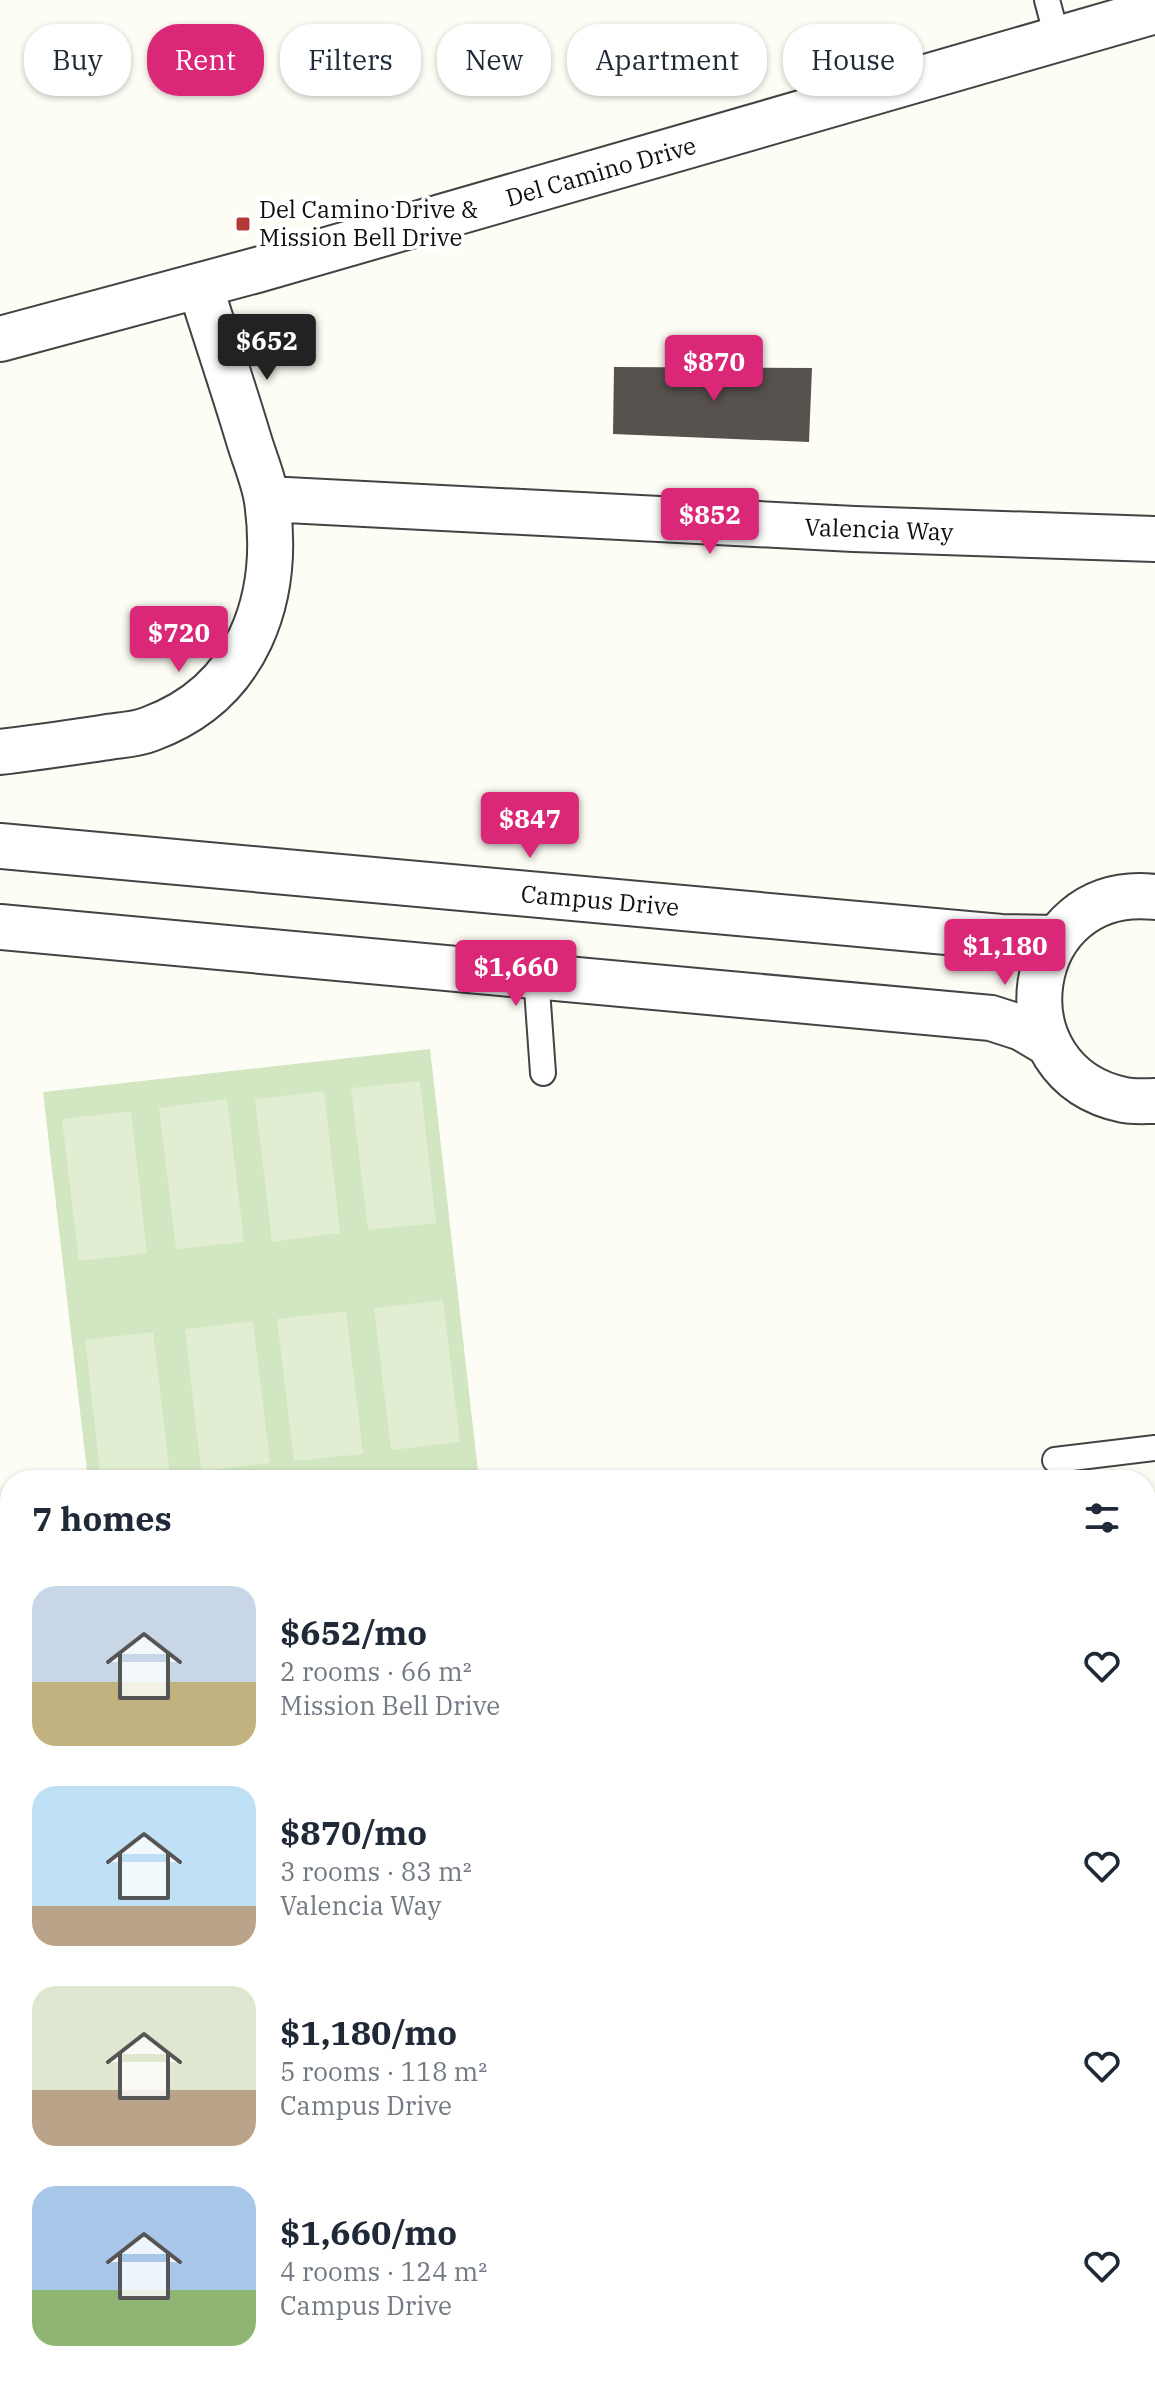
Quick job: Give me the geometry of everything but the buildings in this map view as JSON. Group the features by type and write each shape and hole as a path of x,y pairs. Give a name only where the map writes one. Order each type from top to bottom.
{"street":[{"name":"Del Camino Drive","path":"0,339 200,286 1052,20 1155,11"},
{"path":"0,752 146,731 177,718 207,696 229,673 248,646 260,619 268,588 270,561 267,499 200,286"},
{"name":"Valencia Way","path":"267,499 854,529 1155,539"},
{"name":"Campus Drive","path":"0,846 1001,937 1057,938"},
{"path":"1155,897 1137,895 1106,901 1078,916 1057,938 1046,958 1039,979 1038,1001 1041,1023 1049,1044 1068,1071 1096,1091 1126,1101 1155,1101"},
{"path":"0,927 991,1018 1022,1028 1049,1044"}],"lane":[{"path":"536,975 543,1073"},
{"path":"1055,1460 1155,1448"}],"green space":[{"path":"430,1049 478,1470 87,1470 43,1092"},
{"path":"420,1081 436,1223 368,1230 351,1088"},
{"path":"324,1091 340,1233 272,1242 255,1099"},
{"path":"227,1099 244,1242 176,1249 159,1108"},
{"path":"131,1111 147,1253 79,1261 62,1119"},
{"path":"443,1300 460,1442 391,1450 374,1308"},
{"path":"346,1311 363,1454 294,1461 277,1319"},
{"path":"253,1321 270,1463 201,1470 185,1329"},
{"path":"153,1332 170,1470 100,1470 85,1340"}],"place":[{"name":"Del Camino Drive & Mission Bell Drive","path":"243,224"}]}
